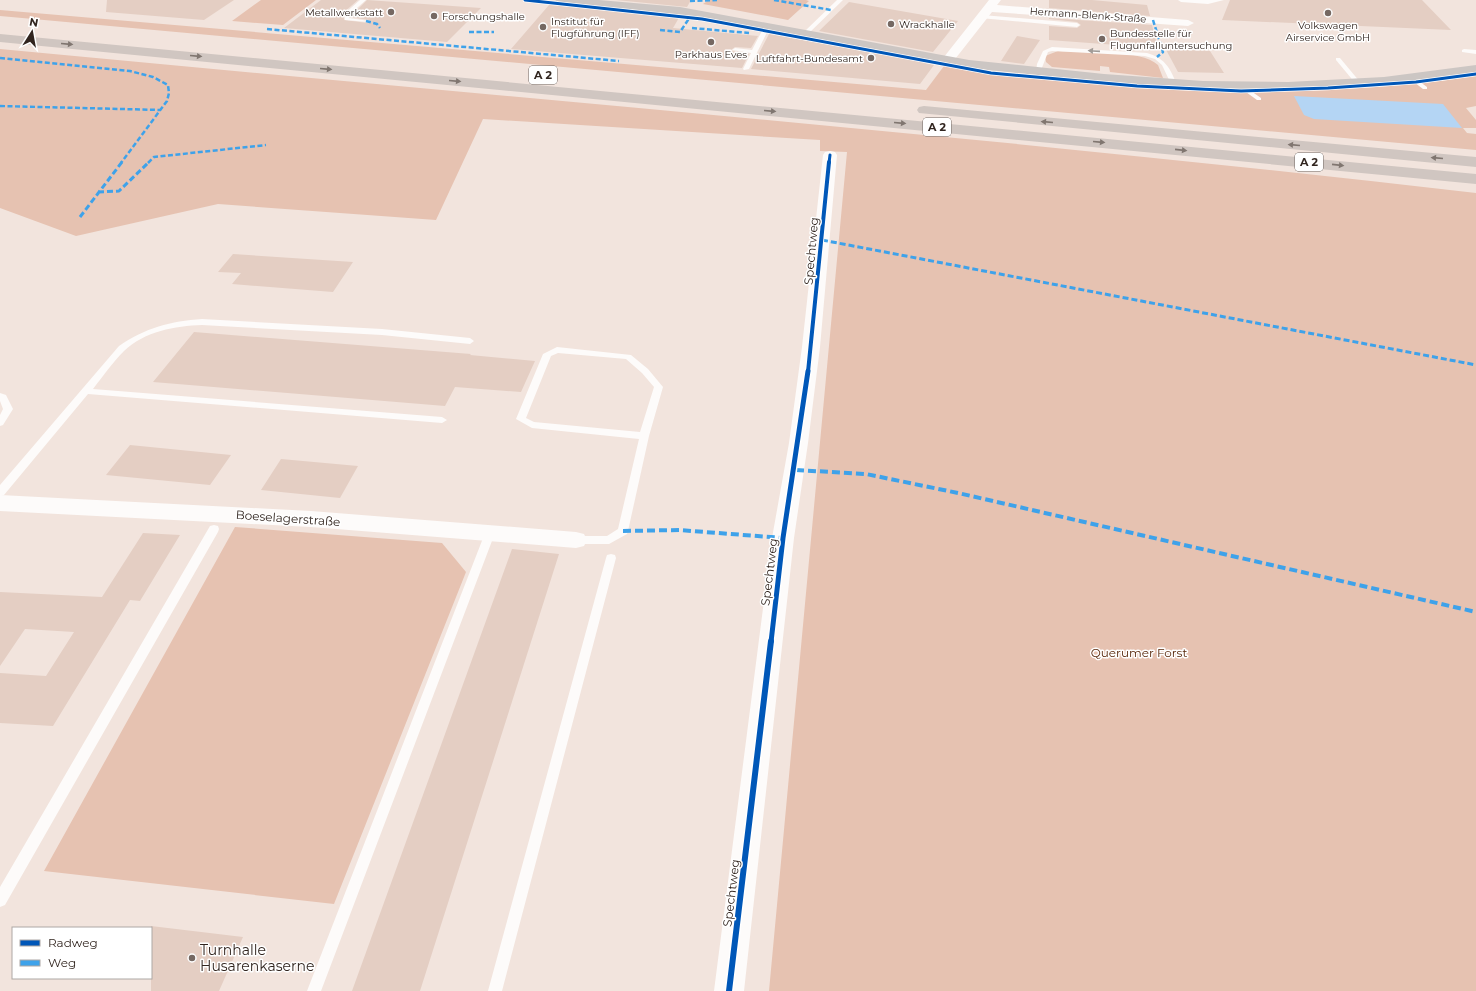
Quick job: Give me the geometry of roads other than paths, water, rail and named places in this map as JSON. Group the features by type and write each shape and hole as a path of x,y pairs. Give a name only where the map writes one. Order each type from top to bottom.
{"highway":[{"name":"A 2","path":"0,38 1476,178"},
{"name":"A 2","path":"911,109 1476,162"}],"street":[{"path":"561,0 664,9 767,26 948,60 1038,72 1173,84 1241,86 1358,83 1476,70"},
{"name":"Hermann-Blenk-Straße","path":"948,60 992,4 1188,23"},
{"name":"Spechtweg","path":"729,991 783,538 796,470 806,381 812,348 830,155"},
{"name":"Boeselagerstraße","path":"0,503 248,515 576,540"}],"lane":[{"path":"363,0 346,15 347,19 366,21"},
{"path":"806,34 840,0"},
{"path":"1181,0 1202,2 1222,0 1218,9"},
{"path":"982,17 1077,25"},
{"path":"746,69 767,26"},
{"path":"1038,72 1046,51 1052,49 1145,54 1162,60 1173,84"},
{"path":"735,50 754,52"},
{"path":"1464,51 1476,52"},
{"path":"1338,59 1358,83"},
{"path":"1412,78 1425,88"},
{"path":"1241,86 1259,99"},
{"path":"0,492 122,348 138,336 156,328 178,323 202,322 382,332 470,341"},
{"path":"576,540 609,540 623,531 644,436 659,387 645,371 628,357 558,350 547,354 521,419 532,426 644,436"},
{"path":"86,391 442,420"},
{"path":"0,396 3,397 8,409 0,423"},
{"path":"0,900 214,529"},
{"path":"314,991 490,533"},
{"path":"495,991 611,558"}],"water":[{"path":"1294,96 1443,104 1462,128 1314,119 1304,115"}],"place":[{"name":"Metallwerkstatt","path":"391,12"},
{"name":"Volkswagen Airservice GmbH","path":"1328,13"},
{"name":"Forschungshalle","path":"434,16"},
{"name":"Wrackhalle","path":"891,24"},
{"name":"Institut für Flugführung (IFF)","path":"543,27"},
{"name":"Bundesstelle für Flugunfalluntersuchung","path":"1102,39"},
{"name":"Parkhaus Eves","path":"711,42"},
{"name":"Luftfahrt-Bundesamt","path":"871,58"},
{"name":"Turnhalle Husarenkaserne","path":"192,958"}],"park label":[{"name":"Querumer Forst","path":"1139,652"}]}
